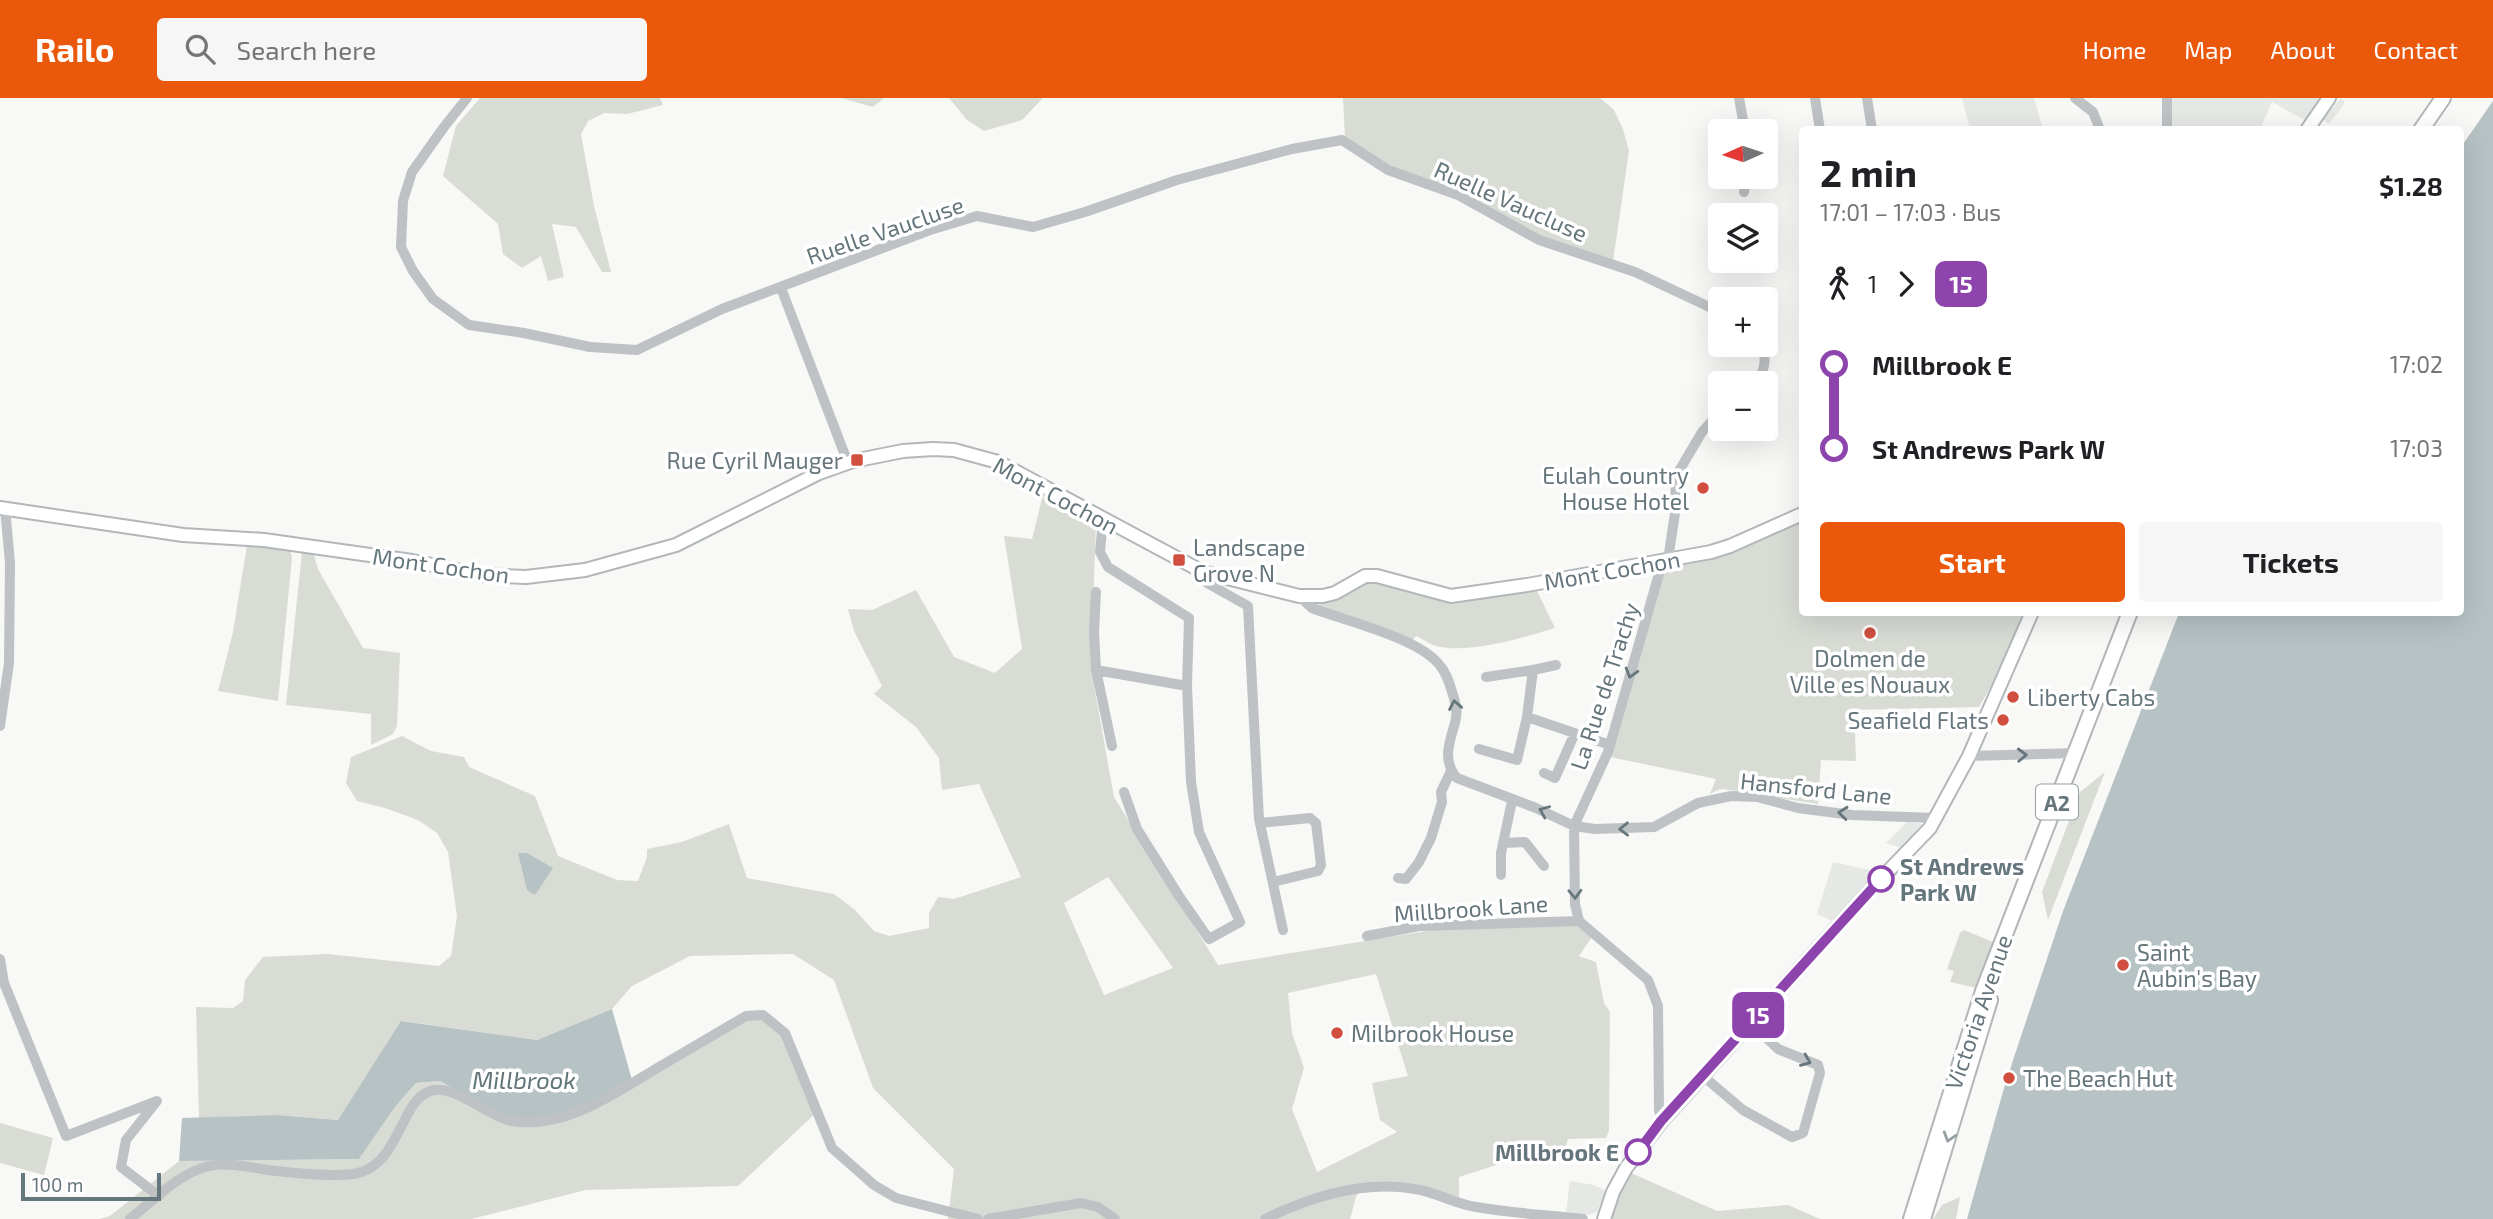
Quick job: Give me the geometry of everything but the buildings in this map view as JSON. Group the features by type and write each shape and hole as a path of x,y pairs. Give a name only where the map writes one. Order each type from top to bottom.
{"highway":[{"path":"2424,126 2444,98"},
{"path":"2435,126 2454,98"},
{"name":"Victoria Avenue","path":"1911,1219 1983,991 2128,616"},
{"name":"Victoria Avenue","path":"1923,1219 1989,1003 2136,616"}],"main road":[{"path":"2310,126 2329,98"},
{"name":"Mont Cochon","path":"3,508 183,535 264,540 412,561 482,575 526,577 585,570 676,545 787,487 848,463 903,451 933,449 987,458 1203,572 1299,596 1335,593 1365,576 1377,576 1451,596 1527,585 1730,546 1799,515"},
{"path":"1604,1219 1613,1192 1626,1168 1661,1121 1874,886 1921,838 1969,756 2030,616"}],"street":[{"name":"Ruelle Vaucluse","path":"467,98 412,172 403,201 401,247 413,271 433,299 469,325 590,347 637,350 722,309 930,230 976,216 1033,227 1177,180 1293,149 1342,139 1388,170 1458,195 1539,240 1635,272 1708,306"},
{"path":"1739,98 1743,119"},
{"path":"1815,98 1819,126"},
{"path":"1867,98 1871,126"},
{"path":"2075,98 2093,112 2098,126"},
{"path":"2167,126 2168,98"},
{"path":"781,288 848,463"},
{"path":"1665,560 1675,513 1676,476 1708,425"},
{"path":"0,726 9,663 10,563 3,508"},
{"path":"1104,519 1100,552 1108,567 1189,618 1187,686 1191,782 1199,832 1240,922 1209,939 1178,896 1137,830 1124,792"},
{"name":"La Rue de Trachy","path":"1579,921 1575,904 1574,826 1610,745 1665,560"},
{"path":"1203,572 1207,583 1248,606 1260,823 1283,930"},
{"path":"1096,592 1096,670 1112,746"},
{"path":"1299,596 1312,608 1412,644 1437,661 1446,673 1456,703 1457,716 1447,750 1451,771 1441,792 1442,802 1431,838 1419,862 1406,879 1398,878"},
{"path":"1486,677 1556,664"},
{"path":"1096,670 1187,686"},
{"path":"1517,760 1527,716 1533,670"},
{"path":"1527,716 1610,745"},
{"path":"1544,773 1556,778 1576,733"},
{"path":"1479,749 1529,766"},
{"path":"1969,756 2076,753"},
{"name":"Hansford Lane","path":"1451,771 1457,778 1512,801 1536,808 1574,826 1595,830 1654,827 1698,803 1731,796 1758,797 1798,808 1853,815 1935,818"},
{"path":"1501,874 1503,843 1512,801"},
{"path":"1260,823 1310,818 1317,823 1321,865 1318,871 1273,882"},
{"path":"1503,843 1525,842 1544,866"},
{"path":"1579,921 1648,980 1658,1006 1661,1121"},
{"name":"Millbrook Lane","path":"1367,936 1419,926 1579,921"},
{"path":"0,959 4,983 66,1136 157,1101 126,1140 121,1167 159,1196"},
{"path":"130,1219 178,1180 209,1166 351,1174 369,1170 383,1158 418,1099 432,1090 445,1090 511,1121 546,1121 595,1105 746,1016 763,1015 785,1033 832,1148 874,1185 896,1198 978,1219"},
{"path":"1703,1076 1743,1110 1792,1137 1803,1133 1820,1073 1818,1065 1778,1049 1751,1023"},
{"path":"1265,1219 1300,1202 1369,1187 1389,1186 1416,1189 1458,1204 1480,1208 1583,1219"},
{"path":"988,1219 1081,1203 1098,1207 1115,1219"}],"shaded area":[{"path":"480,98 660,98 663,105 627,114 604,113 588,121 581,134 594,206 611,272 602,272 576,227 552,224 564,277 548,281 541,256 522,268 503,254 498,224 443,176 456,126"},
{"path":"841,98 884,98 873,107"},
{"path":"949,98 1043,98 1022,120 984,131 967,120"},
{"path":"1343,98 1600,98 1614,110 1629,151 1613,261 1540,238 1390,167 1345,138"},
{"path":"1962,98 2034,98 2042,126 1969,126"},
{"path":"2171,98 2320,98 2305,120 2272,102 2261,126 2170,126"},
{"path":"2341,98 2345,103 2329,124 2323,119"},
{"path":"1043,494 1096,522 1091,669 1114,797 1218,965 1457,926 1576,925 1592,937 1579,956 1596,962 1604,1003 1610,1012 1609,1131 1606,1138 1568,1139 1564,1153 1540,1151 1459,1177 1459,1199 1392,1183 1367,1186 1358,1193 1350,1219 948,1219 954,1169 873,1088 834,980 793,954 690,956 632,986 612,1009 537,1040 403,1021 338,1120 277,1115 199,1118 196,1007 233,1008 243,1001 245,980 263,957 328,954 439,966 451,956 457,916 448,852 437,833 418,820 357,801 346,783 351,757 402,736 431,751 464,757 469,767 535,796 558,856 617,880 638,881 647,857 647,849 682,842 729,824 747,878 834,894 855,910 874,931 889,936 929,928 929,913 938,897 954,899 1021,877 979,784 942,790 939,758 916,727 874,694 882,686 854,631 848,609 872,610 916,590 954,657 995,673 1022,649 1004,536 1032,539","holes":["1108,877 1173,968 1104,995 1064,903","1376,974 1408,1076 1372,1083 1380,1120 1397,1132 1317,1172 1292,1109 1304,1068 1292,1033 1288,993"]},
{"path":"1799,521 1799,616 2024,616 1979,707 1854,710 1856,761 1821,760 1818,804 1720,789 1710,794 1716,779 1610,757 1666,565"},
{"path":"247,545 284,547 290,549 292,558 278,701 218,691 233,632"},
{"path":"302,552 313,552 318,569 363,648 400,653 397,726 393,734 371,745 371,714 286,705"},
{"path":"1370,582 1452,604 1536,589 1555,628 1483,646 1441,647 1416,636 1412,641 1321,607 1317,602"},
{"path":"2105,772 2048,920 2042,892 2080,792"},
{"path":"1907,822 1922,824 1901,848 1886,843"},
{"path":"1833,862 1879,872 1833,921 1817,914"},
{"path":"1964,930 1993,942 1977,988 1950,982 1954,971 1947,969 1960,933"},
{"path":"763,1015 785,1033 817,1112 738,1186 586,1190 471,1219 99,1219 110,1216 179,1161 359,1159 395,1107 416,1083 440,1081 511,1120 595,1105 746,1016"},
{"path":"0,1123 53,1138 44,1175 0,1163"},
{"path":"1631,1173 1717,1211 1788,1205 1820,1219 1609,1219 1613,1202"},
{"path":"1570,1181 1594,1185 1606,1191 1597,1212 1588,1215 1566,1212"},
{"path":"1960,1197 1956,1219 1933,1219 1942,1205"}],"water":[{"path":"2493,101 2493,1219 1967,1219 2006,1081 2010,1082 2013,1060 2063,911 2178,616 2464,616 2464,143"},
{"path":"518,853 527,853 553,868 535,895 527,890"},
{"name":"Millbrook","path":"612,1009 632,1080 590,1107 546,1121 511,1121 440,1081 416,1083 395,1107 359,1159 179,1161 182,1118 277,1115 338,1120 401,1021 537,1040"}],"bus line":[{"name":"15","path":"1638,1152 1661,1121 1881,879"}],"place":[{"name":"Rue Cyril Mauger","path":"857,460"},
{"name":"Eulah Country House Hotel","path":"1703,488"},
{"name":"Landscape Grove N","path":"1179,560"},
{"name":"Dolmen de Ville es Nouaux","path":"1870,633"},
{"name":"Liberty Cabs","path":"2013,697"},
{"name":"Seafield Flats","path":"2003,720"},
{"name":"St Andrews Park W","path":"1881,879"},
{"name":"Saint Aubin's Bay","path":"2123,965"},
{"name":"Milbrook House","path":"1337,1033"},
{"name":"The Beach Hut","path":"2009,1078"},
{"name":"Millbrook E","path":"1638,1152"}]}
